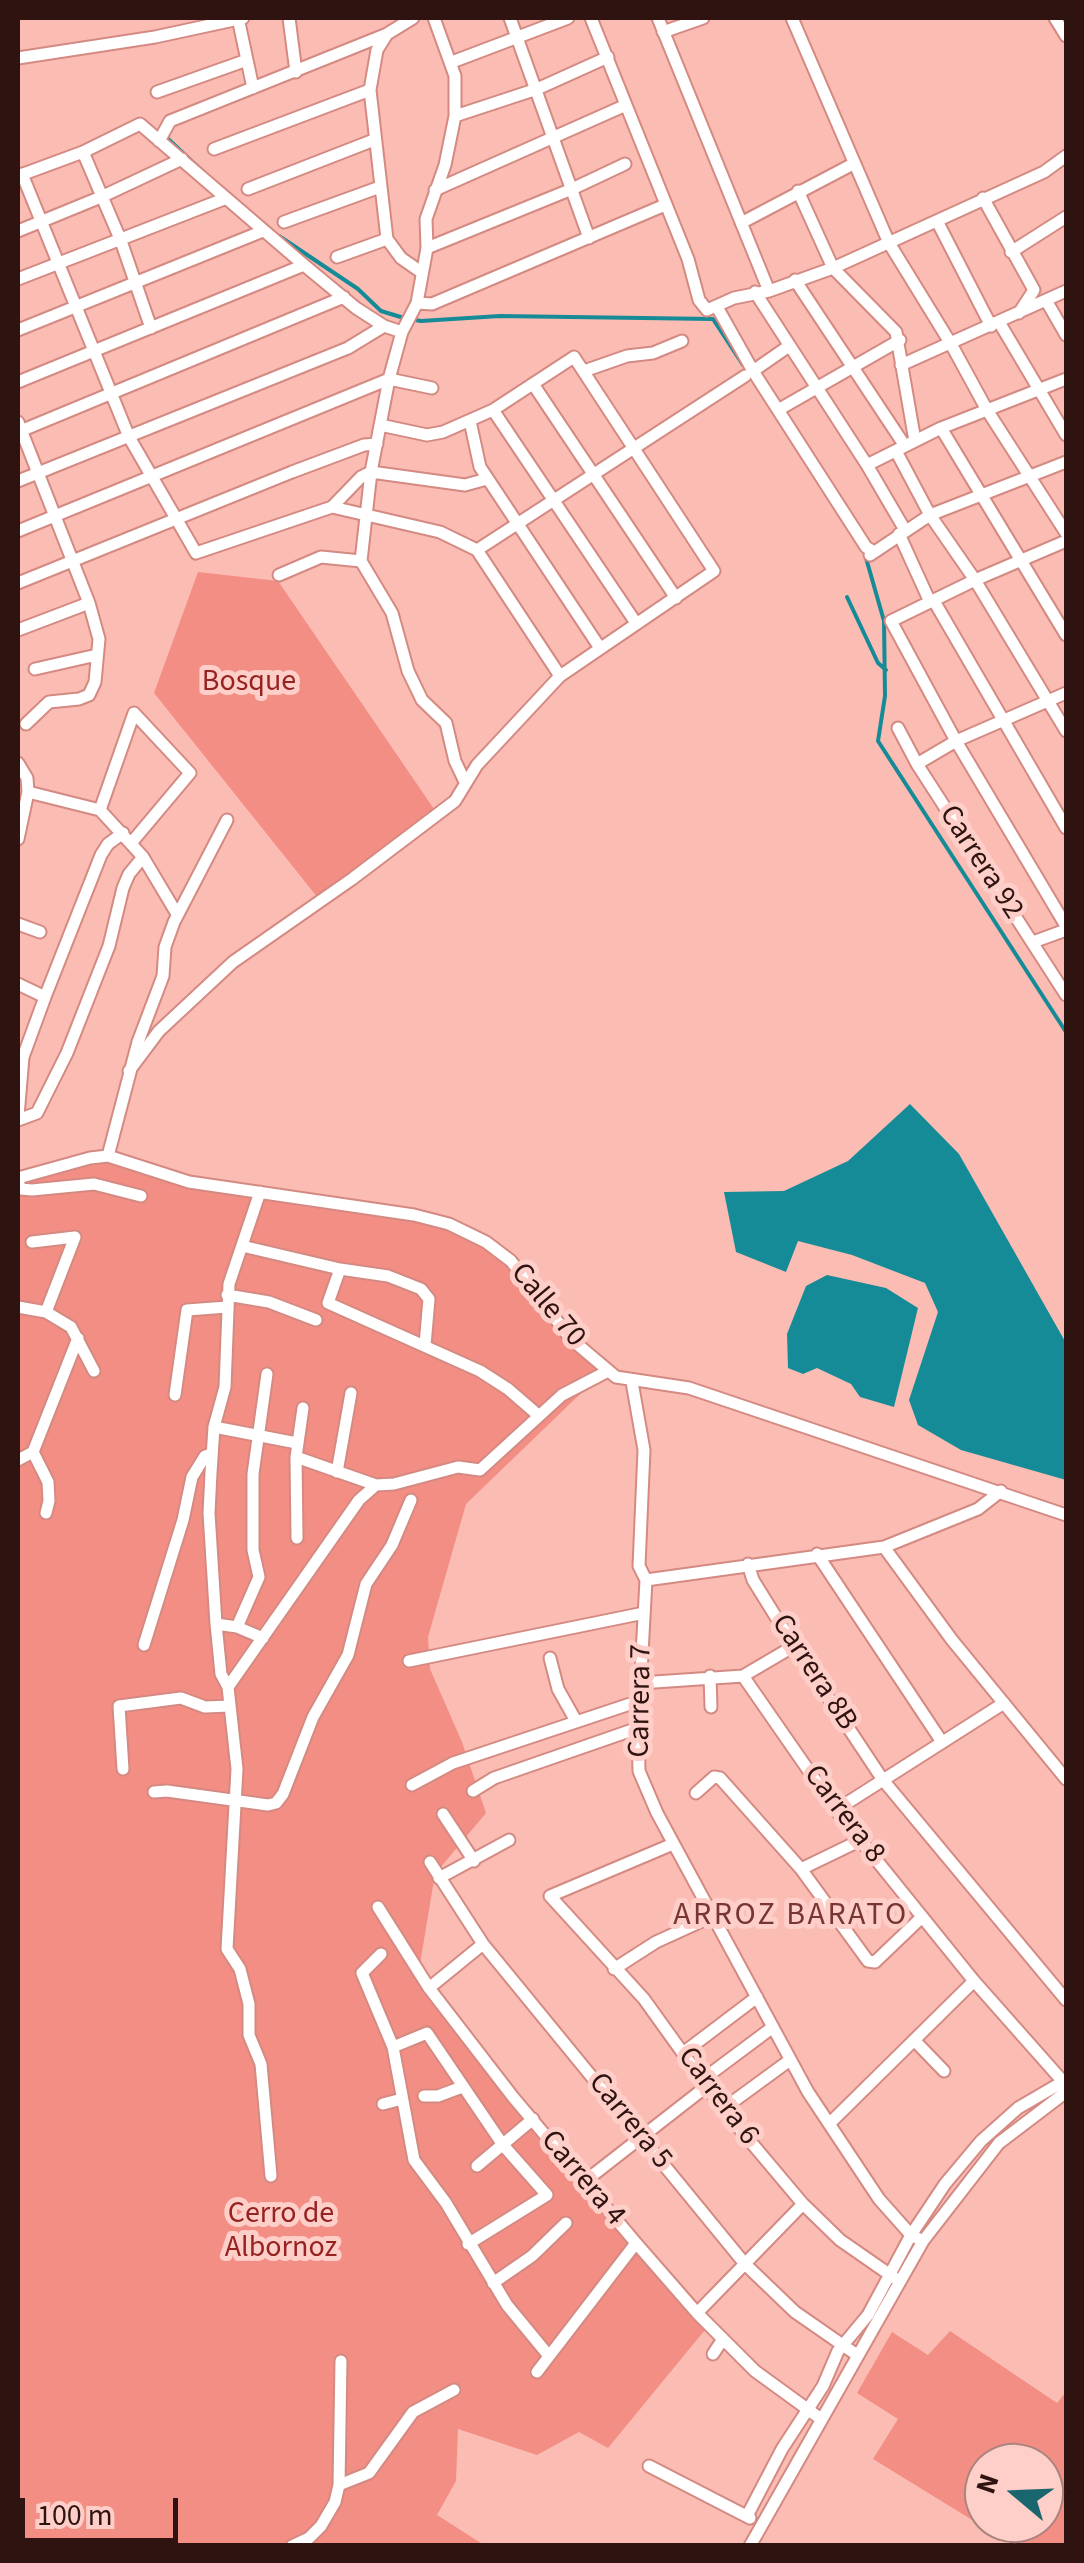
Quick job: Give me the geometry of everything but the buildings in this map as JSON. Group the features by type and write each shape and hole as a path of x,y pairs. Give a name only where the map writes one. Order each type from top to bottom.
{"street":[{"path":"18,58 155,37 233,18 253,88"},
{"path":"288,18 296,72"},
{"path":"159,140 170,121 386,34 413,18"},
{"path":"434,18 452,62 455,116 445,165 426,218 427,248 410,318 389,379 371,472 361,561 392,614 408,670 422,700 446,723 455,760 466,782"},
{"path":"510,18 589,238"},
{"path":"452,62 568,18"},
{"path":"591,18 688,259 702,307 710,310 833,268 1044,172 1066,156"},
{"path":"658,18 727,181 762,292 789,346 868,465 932,602 1066,828"},
{"path":"663,32 703,18"},
{"path":"792,18 889,242 986,410 1066,533"},
{"path":"1056,18 1066,36"},
{"path":"386,34 377,50 370,90 387,240 401,258 421,272"},
{"path":"455,116 537,89 608,57"},
{"path":"156,92 247,60"},
{"path":"214,149 370,90"},
{"path":"435,190 626,104"},
{"path":"384,326 304,265 140,124 83,152 20,175 129,437 196,553 332,507 361,476 371,472 472,485 486,479"},
{"path":"248,189 374,140"},
{"path":"83,152 152,328"},
{"path":"18,231 182,159"},
{"path":"427,248 625,164"},
{"path":"741,224 798,190 853,164"},
{"path":"284,222 380,187"},
{"path":"798,190 833,268 891,324 900,340 905,446"},
{"path":"18,280 224,198"},
{"path":"983,198 1034,290 1066,335"},
{"path":"18,481 348,348 432,304 665,206"},
{"path":"1011,252 1066,217"},
{"path":"937,221 995,324 1066,435"},
{"path":"18,330 263,231"},
{"path":"337,257 387,240"},
{"path":"18,382 304,265"},
{"path":"795,280 905,446 930,515 975,580 1066,731"},
{"path":"1019,313 1034,290"},
{"path":"901,365 1066,291"},
{"path":"26,724 50,702 89,695 96,682 98,639 89,603 19,428 112,394 344,297"},
{"path":"717,307 749,374 778,410 872,554 930,515 1066,462"},
{"path":"584,371 682,340"},
{"path":"778,410 900,340"},
{"path":"476,550 789,346"},
{"path":"129,1072 158,1031 233,962 454,801 477,765 560,676 714,572 574,356 493,410 444,432 427,435 380,425"},
{"path":"18,531 389,379 432,388"},
{"path":"868,465 941,428 1066,379"},
{"path":"533,384 676,598"},
{"path":"493,410 636,623"},
{"path":"470,421 486,479 600,648"},
{"path":"941,428 1066,635"},
{"path":"18,583 174,517 364,445 377,444"},
{"path":"332,507 440,532 476,550 560,676"},
{"path":"1032,942 1066,928 956,742 891,621 1021,559 1066,542"},
{"path":"279,575 322,556 361,561"},
{"path":"18,630 89,603"},
{"path":"35,668 98,655"},
{"path":"917,764 956,742 1066,693"},
{"path":"100,810 134,713 190,773 127,838 108,844 93,871 25,1050 18,1118 31,1118 42,1105 109,946 122,888 144,857"},
{"name":"Carrera 92","path":"898,728 917,764 1066,995"},
{"path":"18,763 28,792 18,837"},
{"path":"28,792 100,810 144,857 177,914"},
{"path":"108,1156 129,1072 163,976 165,947 177,914 227,820"},
{"path":"18,924 40,932"},
{"path":"18,984 45,997"},
{"name":"Calle 70","path":"18,1180 108,1156 189,1182 414,1215 449,1224 486,1242 511,1261 570,1339 608,1372 632,1382 689,1388 1066,1515"},
{"path":"18,1180 21,1189 94,1184 141,1196"},
{"path":"260,1192 227,1301 226,1388 214,1426 209,1513 221,1674 228,1687 237,1769 227,1950 240,1969 249,2004 249,2035 261,2064 271,2176"},
{"path":"32,1242 75,1237 46,1312"},
{"path":"242,1246 388,1276 422,1289 429,1299 426,1346"},
{"path":"340,1269 328,1302 495,1380 538,1415"},
{"path":"175,1395 187,1310 227,1301 269,1302 316,1320"},
{"path":"18,1307 46,1312 71,1327 94,1371"},
{"path":"18,1460 33,1452 78,1338"},
{"path":"214,1426 260,1434 336,1472 376,1485 394,1484 458,1467 484,1468 562,1395 608,1372"},
{"path":"237,1627 259,1577 252,1550 253,1474 267,1374"},
{"name":"Carrera 7","path":"632,1382 644,1450 640,1566 646,1580 639,1771 790,2060 879,2199 917,2238"},
{"path":"336,1472 352,1393"},
{"path":"296,1538 297,1450 303,1408"},
{"path":"33,1452 48,1482 46,1513"},
{"path":"144,1645 183,1520 192,1477 204,1456 212,1454"},
{"path":"228,1687 359,1500 376,1485"},
{"path":"646,1580 884,1547 978,1508 1001,1491"},
{"path":"154,1792 276,1803 313,1717 348,1656 366,1584 392,1544 411,1500"},
{"path":"884,1547 952,1640 1066,1779"},
{"path":"817,1554 942,1742"},
{"name":"Carrera 8B","path":"748,1564 753,1580 794,1646 883,1780 1066,2000"},
{"path":"409,1661 644,1613"},
{"path":"216,1624 237,1627 263,1638"},
{"path":"640,1683 743,1676 794,1646"},
{"path":"550,1658 558,1689 576,1721"},
{"path":"710,1676 711,1707"},
{"name":"Carrera 8","path":"743,1676 836,1810 974,1980 1066,2084"},
{"path":"123,1769 119,1706 181,1698 205,1707 230,1706"},
{"path":"412,1784 453,1763 639,1701"},
{"path":"836,1810 1004,1704"},
{"path":"473,1791 494,1778 638,1728"},
{"path":"696,1792 714,1777 720,1778 800,1870 868,1961 874,1962 922,1918"},
{"path":"444,1814 474,1861"},
{"path":"439,1878 509,1840"},
{"path":"800,1870 860,1840"},
{"name":"Carrera 6","path":"674,1844 550,1896 644,1999 723,2109 803,2204 840,2240 895,2279"},
{"name":"Carrera 5","path":"430,1862 483,1944 745,2264 795,2312 857,2355"},
{"name":"Carrera 4","path":"378,1907 429,1988 636,2243 755,2371 821,2419"},
{"path":"614,1969 656,1942 712,1916"},
{"path":"429,1988 483,1944"},
{"path":"381,1954 362,1973 393,2047 414,2160 446,2203 494,2283 549,2356"},
{"path":"829,2124 974,1980"},
{"path":"683,2053 756,1997"},
{"path":"584,2182 642,2139 773,2027"},
{"path":"393,2047 427,2033 503,2145 547,2195 468,2244"},
{"path":"914,2040 944,2070"},
{"path":"723,2109 790,2060"},
{"path":"750,2546 857,2355 945,2184 981,2141 1018,2108 1066,2084"},
{"path":"424,2096 438,2096 462,2087"},
{"path":"383,2104 402,2099"},
{"path":"477,2166 533,2119"},
{"path":"697,2312 803,2204"},
{"path":"494,2283 532,2256 566,2223"},
{"path":"537,2372 636,2243"},
{"path":"747,2516 806,2408 823,2386 838,2351 895,2279"},
{"path":"713,2354 722,2338"},
{"path":"292,2546 309,2538 321,2526 335,2502 339,2485 342,2361"},
{"path":"339,2485 369,2473 413,2412 454,2390"},
{"path":"650,2466 762,2524"}],"green space":[{"name":"Bosque","path":"198,572 278,581 434,809 318,898 154,693"},
{"name":"Cerro de Albornoz","path":"107,1159 259,1195 419,1216 485,1244 510,1264 604,1371 466,1504 428,1637 430,1669 462,1742 486,1813 435,1874 418,1976 709,2325 608,2448 579,2432 537,2455 458,2429 456,2481 437,2515 484,2545 18,2545 18,1180"},
{"path":"950,2331 1057,2403 1066,2392 1066,2545 1010,2543 1064,2543 1064,2443 964,2443 964,2515 873,2459 898,2419 857,2393 892,2332 928,2355"}],"water":[{"path":"910,1104 959,1154 1066,1343 1066,1480 961,1450 918,1425 909,1400 938,1312 925,1283 852,1255 798,1241 786,1272 736,1252 724,1192 784,1191 848,1161"},
{"path":"827,1275 886,1288 918,1308 894,1407 860,1397 851,1384 817,1368 803,1374 788,1368 787,1334 806,1286"}],"waterway":[{"path":"166,137 199,168"},
{"path":"279,236 358,289 381,311 404,318 713,319 743,365"},
{"path":"866,558 884,621 885,696 878,741 1066,1032"},
{"path":"847,597 878,663 886,670"}],"district":[{"name":"ARROZ BARATO","path":"791,1917"}]}
